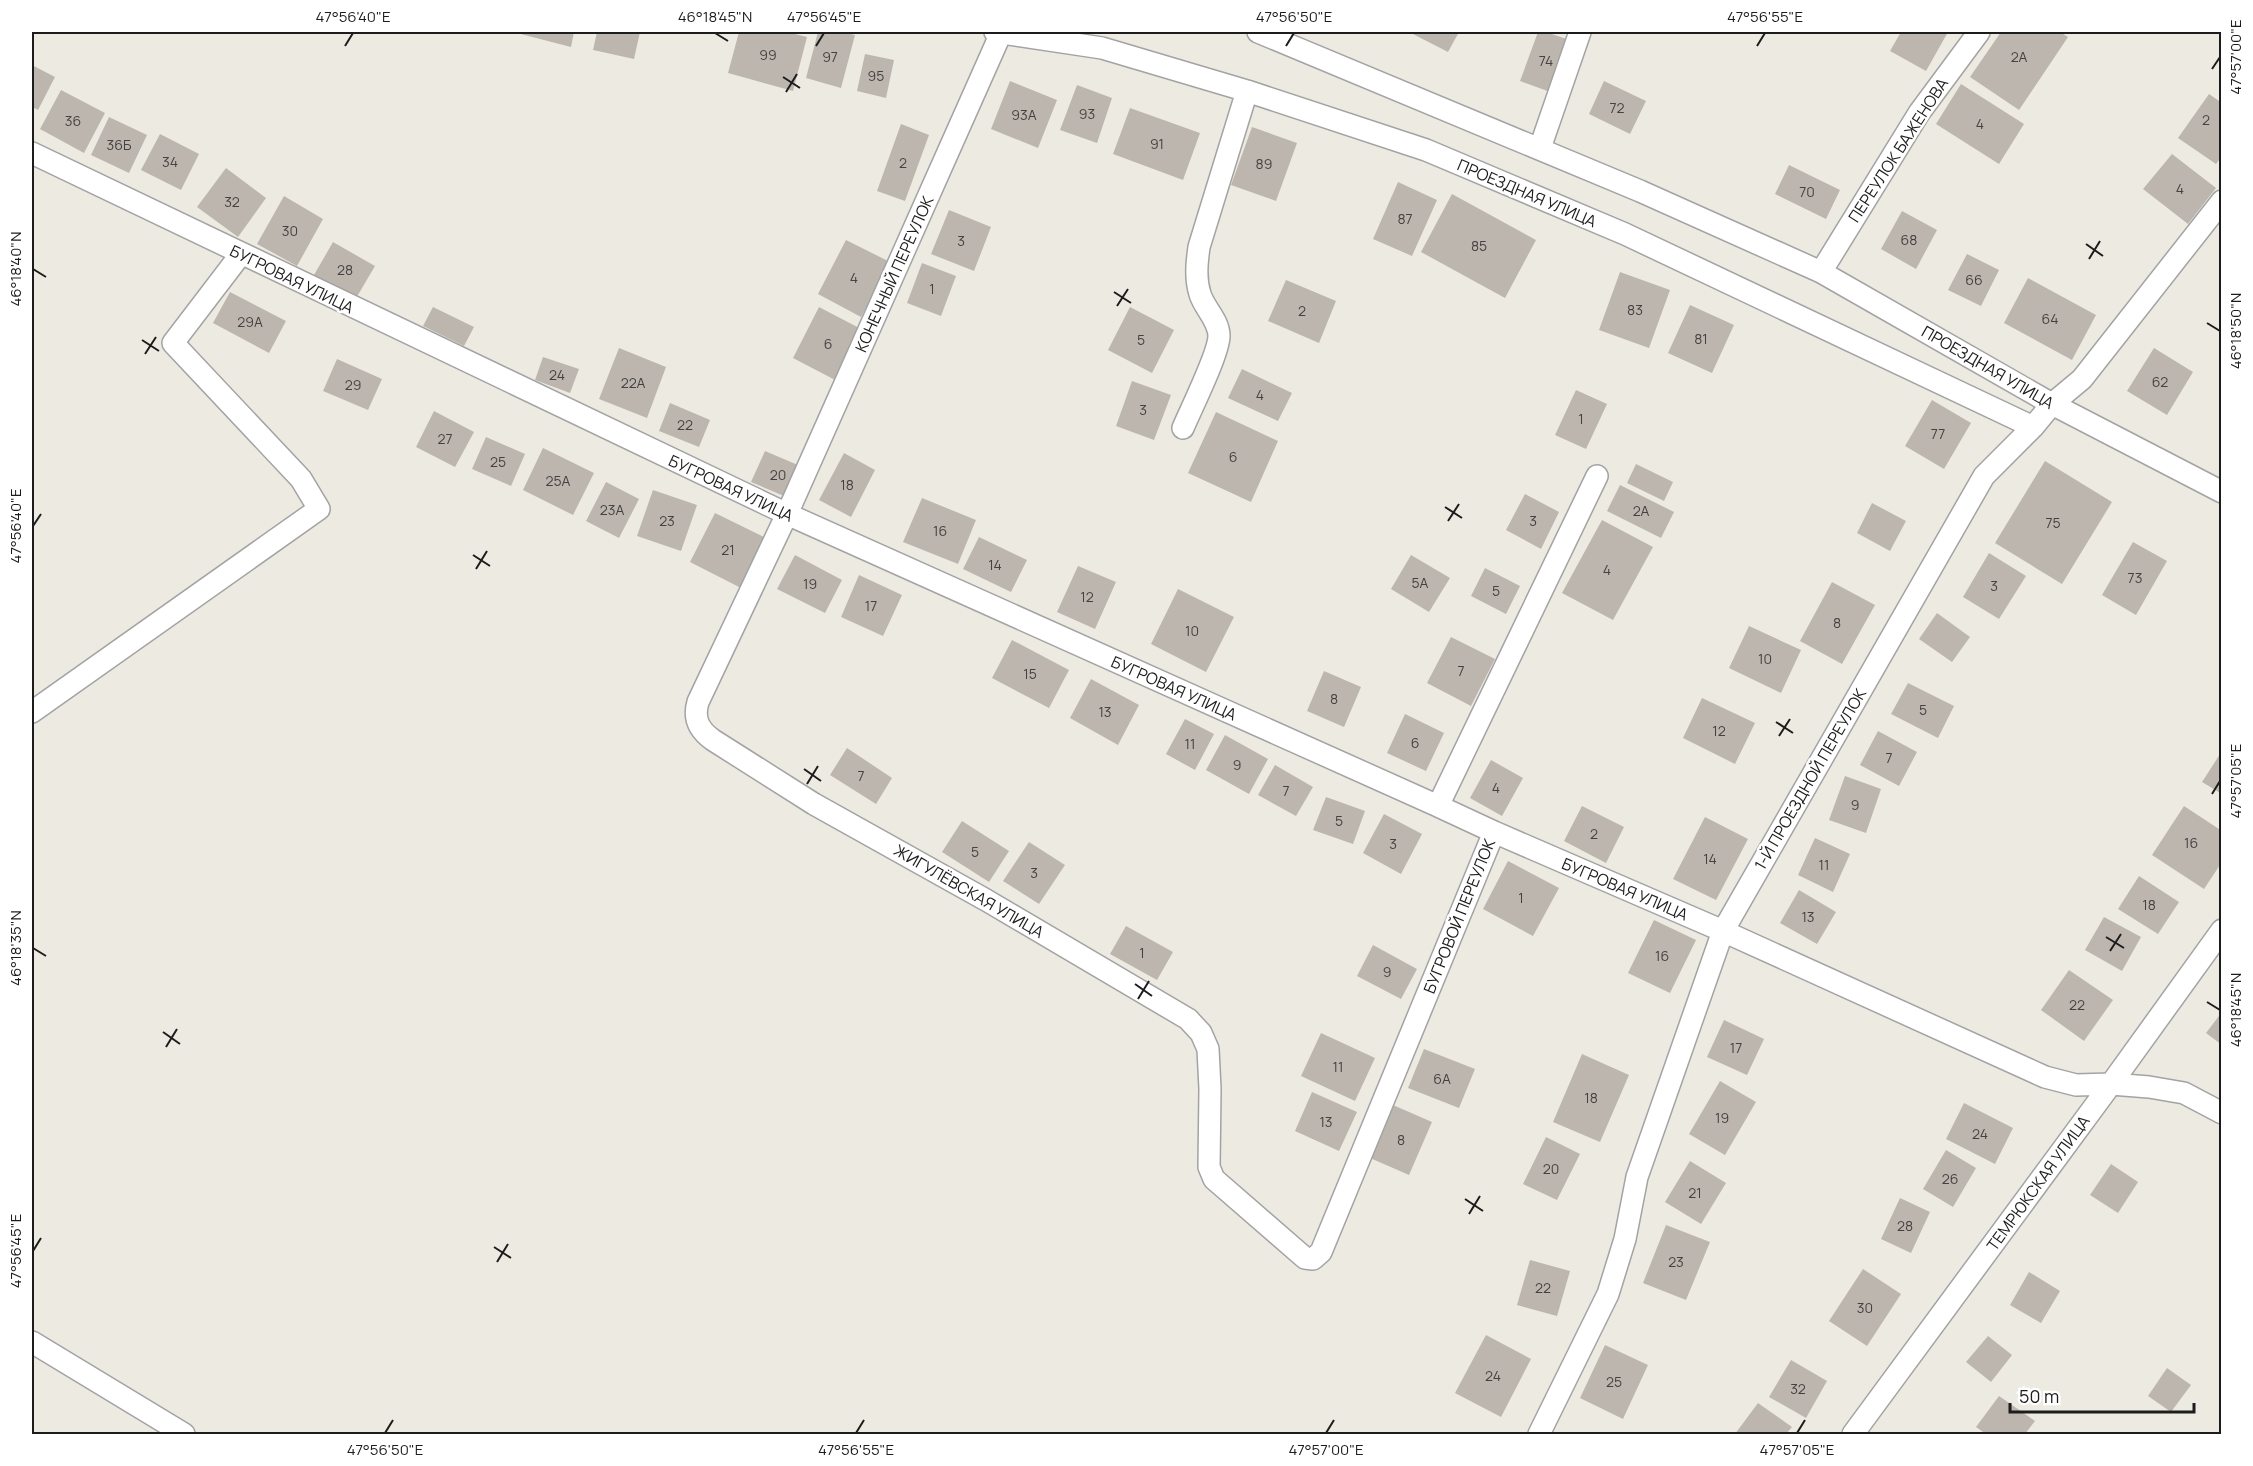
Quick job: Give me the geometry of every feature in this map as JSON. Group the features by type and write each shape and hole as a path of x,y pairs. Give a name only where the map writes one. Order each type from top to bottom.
{"street":[{"name":"ПРОЕЗДНАЯ УЛИЦА","path":"998,32 1104,40 1247,91 1426,150 1615,230 2033,427"},
{"name":"КОНЕЧНЫЙ ПЕРЕУЛОК","path":"786,514 998,32"},
{"name":"ПРОЕЗДНАЯ УЛИЦА","path":"1258,32 1540,148 1821,272 2052,404 2222,492"},
{"path":"1540,148 1580,32"},
{"name":"ПЕРЕУЛОК БАЖЕНОВА","path":"1821,272 1919,113 1979,32"},
{"path":"1183,428 1214,356 1219,336 1216,325 1200,294 1196,271 1199,247 1247,91"},
{"name":"БУГРОВАЯ УЛИЦА","path":"32,153 786,514 1438,806"},
{"name":"1-Й ПРОЕЗДНОЙ ПЕРЕУЛОК","path":"1539,1434 1608,1294 1625,1239 1637,1177 1723,931 1984,476 2033,427 2052,404 2082,379 2222,201"},
{"path":"32,712 319,509 301,479 173,343 241,254"},
{"path":"1438,806 1597,476"},
{"name":"ЖИГУЛЁВСКАЯ УЛИЦА","path":"786,514 698,702 695,712 704,734 814,804 996,906 1188,1019 1201,1033 1208,1049 1209,1167 1214,1179 1298,1254 1312,1259"},
{"name":"БУГРОВОЙ ПЕРЕУЛОК","path":"1312,1259 1321,1252 1494,832 1438,806"},
{"name":"БУГРОВАЯ УЛИЦА","path":"1494,832 1723,931 2045,1077 2076,1085 2111,1084"},
{"name":"ТЕМРЮКСКАЯ УЛИЦА","path":"1853,1434 2222,930"},
{"path":"2111,1084 2184,1093 2222,1113"},
{"path":"32,1342 184,1434"}],"building":[{"path":"513,32 574,32 571,47"},
{"path":"597,32 640,32 634,59 593,50"},
{"path":"739,32 787,32 807,37 793,91 728,73"},
{"path":"818,32 841,32 855,35 841,88 806,78"},
{"path":"1409,32 1459,32 1448,52"},
{"path":"1538,32 1546,32 1572,41 1553,93 1520,81"},
{"path":"1901,32 1948,32 1926,71 1890,51"},
{"path":"2001,32 2060,32 2068,37 2019,110 1970,77"},
{"path":"865,54 894,60 886,98 857,91"},
{"path":"32,65 55,77 38,110 32,107"},
{"path":"1010,81 1057,100 1038,148 991,129"},
{"path":"1604,81 1646,101 1630,134 1589,114"},
{"path":"1961,84 2024,124 1999,164 1936,124"},
{"path":"1077,85 1112,98 1097,143 1060,130"},
{"path":"61,90 105,113 84,153 40,129"},
{"path":"2209,94 2222,103 2222,156 2216,164 2178,138"},
{"path":"1130,108 1200,133 1183,180 1113,154"},
{"path":"109,117 147,135 129,173 91,155"},
{"path":"901,124 929,135 905,201 877,191"},
{"path":"1252,127 1297,143 1276,201 1231,185"},
{"path":"160,134 199,154 181,190 141,170"},
{"path":"2172,154 2216,188 2188,224 2143,189"},
{"path":"1789,165 1840,190 1826,219 1775,194"},
{"path":"226,168 266,198 238,237 197,207"},
{"path":"1398,182 1437,200 1412,256 1373,239"},
{"path":"1452,194 1536,240 1505,298 1421,252"},
{"path":"284,196 323,219 297,266 257,244"},
{"path":"949,210 991,227 974,271 931,254"},
{"path":"1902,211 1937,230 1916,269 1881,249"},
{"path":"846,240 890,262 861,317 818,294"},
{"path":"333,242 375,266 355,300 314,275"},
{"path":"1967,254 1999,270 1981,306 1948,290"},
{"path":"922,263 956,276 941,316 907,303"},
{"path":"1620,272 1670,290 1649,348 1599,330"},
{"path":"2028,278 2096,315 2072,360 2004,323"},
{"path":"1286,280 1336,301 1319,343 1268,321"},
{"path":"230,292 286,321 269,353 213,323"},
{"path":"1690,305 1734,325 1712,373 1668,353"},
{"path":"433,307 474,327 464,346 423,326"},
{"path":"819,307 863,330 837,381 793,358"},
{"path":"1130,307 1174,330 1152,373 1108,350"},
{"path":"619,348 666,367 647,418 599,399"},
{"path":"2154,348 2193,372 2167,415 2127,391"},
{"path":"543,357 579,369 570,393 535,380"},
{"path":"337,359 382,379 368,410 323,391"},
{"path":"1242,369 1292,393 1278,421 1228,398"},
{"path":"1132,381 1171,395 1154,440 1116,426"},
{"path":"1576,390 1607,404 1586,449 1555,435"},
{"path":"1932,400 1971,423 1944,469 1905,446"},
{"path":"670,403 710,420 699,447 659,431"},
{"path":"434,411 474,432 455,467 416,447"},
{"path":"1216,412 1278,441 1251,502 1188,473"},
{"path":"486,437 525,454 511,486 472,469"},
{"path":"543,448 594,473 573,515 523,490"},
{"path":"765,451 805,468 791,499 751,482"},
{"path":"844,453 875,470 851,517 819,500"},
{"path":"2045,461 2112,502 2062,584 1995,543"},
{"path":"1636,464 1673,482 1664,501 1627,483"},
{"path":"606,482 639,499 619,538 586,521"},
{"path":"1620,485 1674,512 1661,538 1607,511"},
{"path":"653,490 697,505 681,551 637,536"},
{"path":"1525,494 1559,512 1541,549 1506,530"},
{"path":"922,498 976,520 958,564 903,542"},
{"path":"1872,503 1906,521 1890,551 1857,533"},
{"path":"715,513 766,538 741,588 690,562"},
{"path":"1602,520 1653,547 1613,620 1562,593"},
{"path":"979,537 1027,560 1011,592 963,569"},
{"path":"2133,542 2167,561 2136,615 2102,595"},
{"path":"1989,553 2026,576 1999,619 1963,597"},
{"path":"795,555 842,580 825,613 777,589"},
{"path":"1411,555 1450,578 1429,612 1391,589"},
{"path":"1078,566 1116,582 1095,629 1057,612"},
{"path":"1485,568 1520,586 1506,614 1471,596"},
{"path":"859,575 902,595 883,636 841,617"},
{"path":"1832,582 1875,605 1842,664 1800,641"},
{"path":"1178,589 1234,617 1206,672 1151,644"},
{"path":"1937,613 1970,637 1952,662 1919,639"},
{"path":"1749,626 1801,650 1781,693 1729,668"},
{"path":"1451,637 1495,659 1471,706 1427,683"},
{"path":"1012,640 1069,670 1049,708 992,678"},
{"path":"1324,671 1361,687 1344,727 1307,711"},
{"path":"1091,679 1139,705 1118,745 1070,718"},
{"path":"1908,683 1954,706 1938,738 1891,714"},
{"path":"1702,698 1755,723 1735,764 1683,738"},
{"path":"1405,714 1444,733 1426,771 1387,753"},
{"path":"1185,719 1214,734 1195,770 1166,754"},
{"path":"1878,731 1917,752 1899,786 1860,765"},
{"path":"1225,735 1268,759 1249,794 1206,770"},
{"path":"847,748 892,778 876,804 830,775"},
{"path":"2222,751 2222,794 2202,782"},
{"path":"1491,760 1523,778 1502,816 1470,798"},
{"path":"1275,765 1313,787 1296,816 1258,795"},
{"path":"1845,776 1881,789 1866,833 1829,820"},
{"path":"1326,797 1365,811 1353,844 1313,830"},
{"path":"1582,806 1624,827 1606,863 1564,841"},
{"path":"2184,806 2222,831 2222,862 2204,889 2152,855"},
{"path":"1384,814 1422,834 1401,874 1363,853"},
{"path":"1705,817 1748,839 1716,900 1673,879"},
{"path":"962,821 1009,851 989,882 942,852"},
{"path":"1815,838 1850,854 1833,892 1798,875"},
{"path":"1029,842 1065,865 1039,904 1003,881"},
{"path":"1508,861 1559,888 1533,936 1483,909"},
{"path":"2139,876 2179,902 2158,934 2118,909"},
{"path":"1799,890 1836,912 1817,944 1780,923"},
{"path":"2104,917 2141,937 2122,971 2085,950"},
{"path":"1654,920 1696,940 1670,993 1628,973"},
{"path":"1126,926 1173,952 1157,980 1110,954"},
{"path":"1373,945 1417,969 1401,999 1357,976"},
{"path":"2069,970 2113,1000 2084,1041 2041,1010"},
{"path":"2222,1012 2222,1045 2206,1033"},
{"path":"1724,1020 1764,1039 1747,1075 1707,1057"},
{"path":"1321,1033 1375,1058 1355,1101 1301,1076"},
{"path":"1424,1049 1475,1069 1459,1108 1408,1088"},
{"path":"1582,1054 1629,1075 1600,1142 1553,1122"},
{"path":"1720,1081 1756,1102 1725,1155 1689,1134"},
{"path":"1312,1092 1357,1112 1339,1151 1295,1131"},
{"path":"1964,1103 2013,1128 1995,1164 1946,1139"},
{"path":"1393,1105 1432,1122 1409,1175 1370,1158"},
{"path":"1546,1137 1580,1154 1557,1200 1523,1184"},
{"path":"1946,1150 1976,1168 1953,1207 1923,1189"},
{"path":"1690,1161 1726,1183 1701,1224 1665,1202"},
{"path":"2111,1164 2138,1182 2118,1213 2090,1195"},
{"path":"1900,1198 1930,1212 1911,1253 1881,1239"},
{"path":"1666,1225 1710,1242 1686,1300 1643,1283"},
{"path":"1530,1260 1570,1271 1557,1316 1517,1305"},
{"path":"1863,1269 1901,1294 1867,1346 1829,1321"},
{"path":"2029,1272 2060,1291 2041,1323 2010,1305"},
{"path":"1486,1335 1531,1359 1501,1417 1455,1393"},
{"path":"1988,1336 2012,1355 1991,1382 1966,1362"},
{"path":"1605,1345 1648,1365 1623,1419 1580,1398"},
{"path":"1791,1360 1827,1381 1806,1418 1769,1397"},
{"path":"2167,1368 2191,1385 2171,1412 2148,1396"},
{"path":"1999,1396 2035,1421 2025,1434 1986,1434 1976,1427"},
{"path":"1758,1403 1792,1427 1786,1434 1735,1434"}]}
